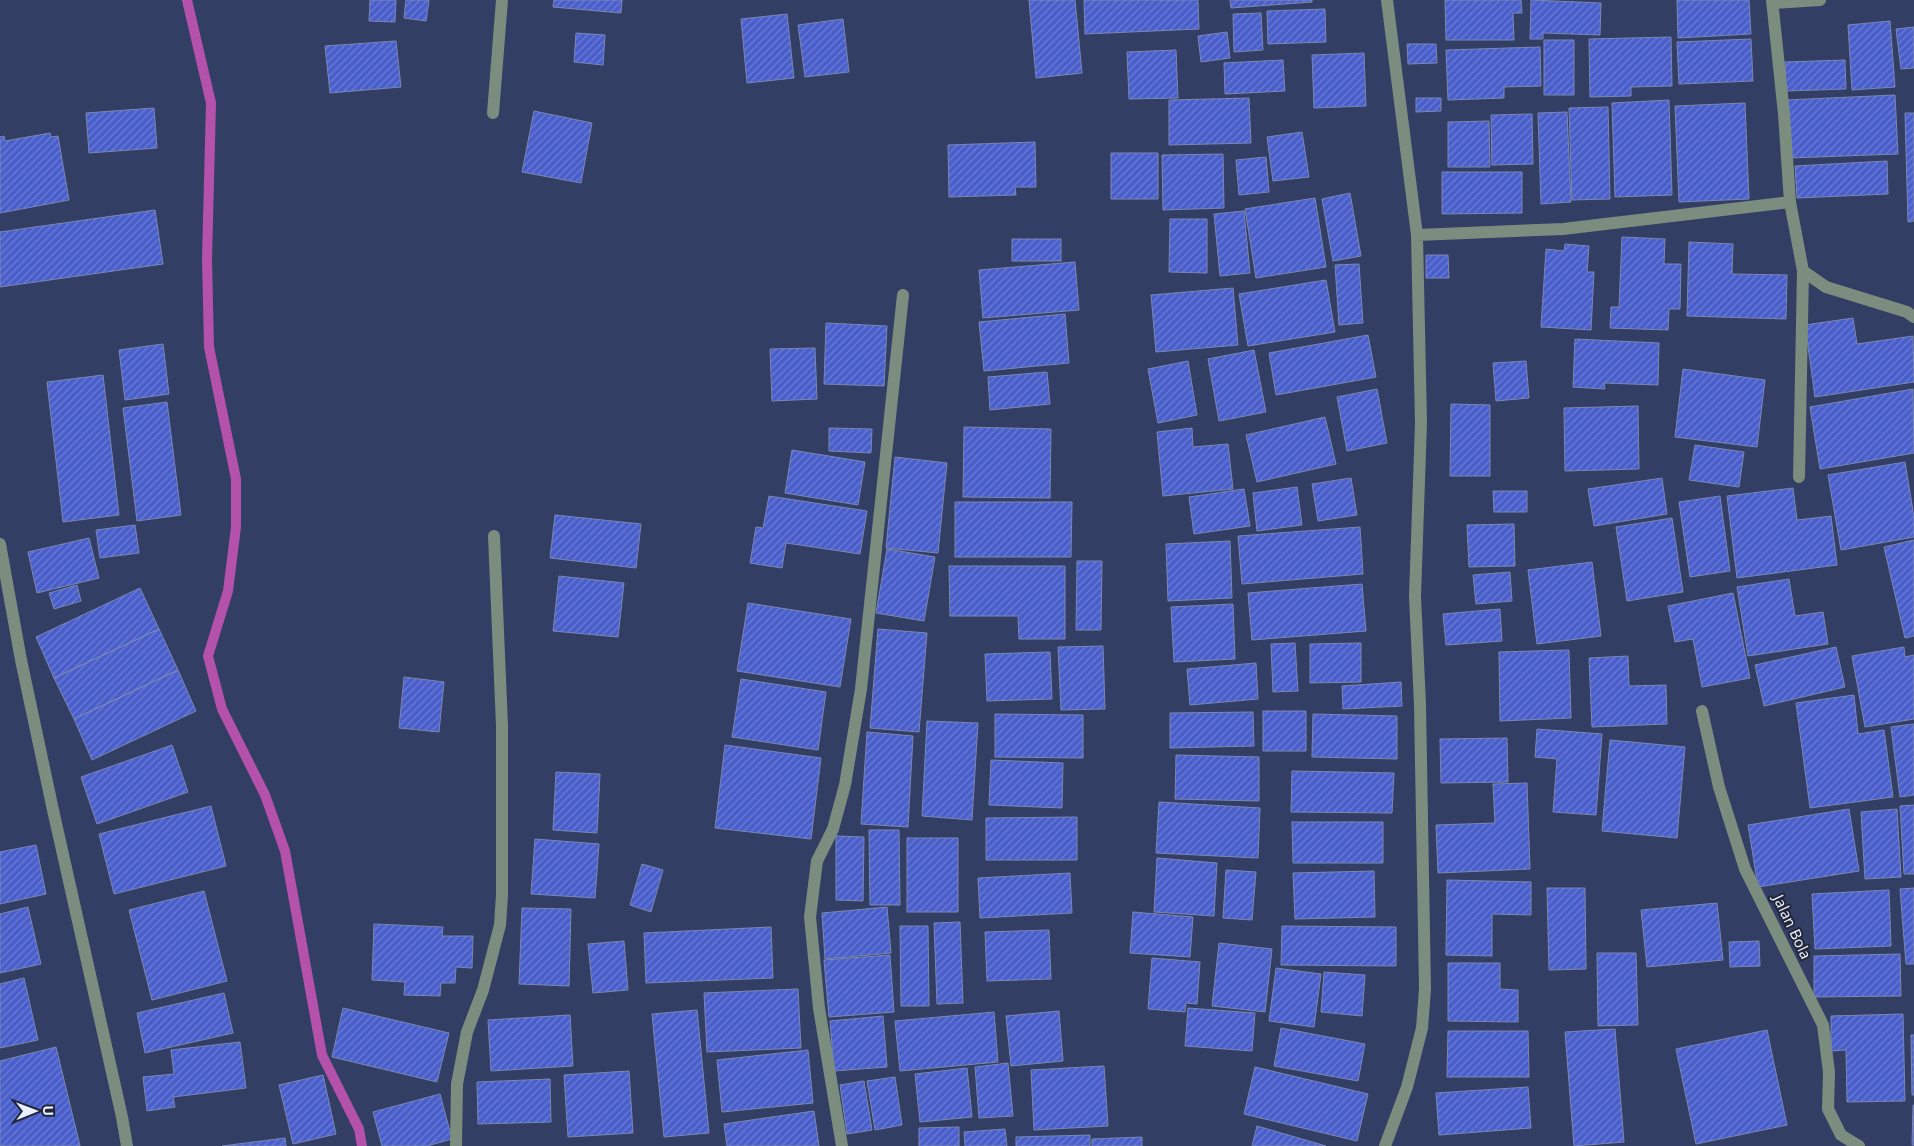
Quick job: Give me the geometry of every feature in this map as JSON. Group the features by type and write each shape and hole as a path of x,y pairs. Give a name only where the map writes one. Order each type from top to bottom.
{"street":[{"path":"493,113 502,0"},
{"path":"1385,1146 1406,1087 1422,1028 1425,989 1420,704 1415,596 1421,423 1416,235 1386,0"},
{"path":"1799,477 1803,271 1790,202 1784,114 1772,2 1820,0"},
{"path":"1416,235 1563,229 1790,202"},
{"path":"1803,271 1826,287 1907,312 1914,317"},
{"path":"842,1146 819,1008 810,917 817,861 834,829 845,785 860,689 903,295"},
{"path":"456,1146 457,1084 467,1032 483,990 500,925 502,895 502,726 494,536"},
{"path":"0,544 33,716 127,1146"},
{"name":"Jalan Bola","path":"1702,711 1719,787 1745,869 1823,1025 1830,1072 1828,1110 1841,1135 1859,1146"}],"building":[{"path":"370,0 396,0 395,22 369,21"},
{"path":"406,0 429,0 426,21 404,18"},
{"path":"554,0 622,0 621,13 553,7"},
{"path":"1029,0 1075,0 1082,73 1036,78"},
{"path":"1084,0 1198,0 1199,29 1085,34"},
{"path":"1230,0 1312,0 1312,2 1231,8"},
{"path":"1445,0 1521,0 1522,13 1513,13 1514,40 1446,40"},
{"path":"1531,0 1601,3 1600,35 1543,33 1543,39 1530,39"},
{"path":"1677,0 1749,0 1751,34 1678,38"},
{"path":"1325,9 1326,42 1268,44 1267,11"},
{"path":"1261,13 1263,50 1234,52 1233,14"},
{"path":"787,14 794,78 747,83 741,19"},
{"path":"843,19 849,72 805,77 798,25"},
{"path":"1890,21 1895,87 1852,90 1848,25"},
{"path":"1914,27 1914,68 1901,69 1896,29"},
{"path":"1227,32 1230,58 1201,62 1198,36"},
{"path":"576,33 605,35 603,65 574,62"},
{"path":"1671,37 1672,86 1631,87 1631,96 1590,97 1589,39"},
{"path":"1751,39 1753,81 1679,84 1677,42"},
{"path":"1544,40 1574,40 1574,95 1544,95"},
{"path":"396,41 401,87 330,93 325,46"},
{"path":"1407,44 1436,44 1437,63 1408,64"},
{"path":"1540,47 1541,86 1504,87 1504,98 1448,100 1446,50"},
{"path":"1176,50 1178,98 1129,99 1127,52"},
{"path":"1364,53 1366,106 1314,108 1312,55"},
{"path":"1283,60 1285,91 1225,94 1224,63"},
{"path":"1845,60 1846,89 1786,91 1785,62"},
{"path":"1895,95 1898,154 1789,158 1786,100"},
{"path":"1249,98 1251,143 1169,145 1169,100"},
{"path":"1416,98 1441,98 1441,111 1416,112"},
{"path":"1669,100 1672,195 1615,197 1612,103"},
{"path":"1745,103 1749,199 1679,202 1675,106"},
{"path":"1608,107 1610,199 1572,200 1569,108"},
{"path":"154,108 157,148 89,153 86,113"},
{"path":"534,111 592,123 581,183 522,172"},
{"path":"1567,112 1571,202 1541,204 1538,113"},
{"path":"1905,113 1914,113 1914,221 1908,222"},
{"path":"1532,114 1533,164 1492,165 1491,115"},
{"path":"1489,121 1490,167 1448,167 1448,122"},
{"path":"1302,132 1309,177 1273,181 1267,137"},
{"path":"50,133 51,137 58,136 69,200 0,213 0,137 4,136 5,141"},
{"path":"1035,142 1036,187 1015,187 1016,195 949,197 948,145"},
{"path":"1111,153 1158,153 1158,199 1111,199"},
{"path":"1223,154 1224,208 1163,210 1162,155"},
{"path":"1266,157 1269,192 1239,195 1236,160"},
{"path":"1887,161 1888,194 1797,198 1795,166"},
{"path":"1442,172 1522,172 1522,213 1442,214"},
{"path":"1350,193 1361,256 1333,261 1322,199"},
{"path":"1315,198 1326,267 1256,278 1245,209"},
{"path":"155,210 163,264 0,287 0,232"},
{"path":"1244,211 1250,273 1220,276 1214,214"},
{"path":"1170,219 1207,219 1207,273 1169,272"},
{"path":"1622,237 1665,239 1664,264 1681,264 1680,309 1669,309 1668,330 1610,328 1611,307 1619,307"},
{"path":"1012,239 1061,239 1061,261 1012,261"},
{"path":"1689,242 1733,244 1732,274 1787,275 1786,319 1687,316"},
{"path":"1565,244 1589,246 1587,272 1594,272 1591,330 1541,327 1546,249 1564,251"},
{"path":"1426,255 1448,255 1449,278 1426,278"},
{"path":"1075,262 1079,310 983,318 979,270"},
{"path":"1359,264 1363,323 1339,325 1335,265"},
{"path":"1326,280 1335,332 1248,346 1239,294"},
{"path":"1233,288 1238,345 1156,352 1151,295"},
{"path":"1065,314 1069,363 984,371 979,322"},
{"path":"1853,318 1857,344 1913,336 1914,382 1815,397 1805,325"},
{"path":"826,323 887,326 884,386 824,384"},
{"path":"1368,335 1376,377 1276,395 1269,353"},
{"path":"1575,339 1659,343 1658,385 1604,383 1605,389 1573,387"},
{"path":"163,344 169,394 125,400 119,350"},
{"path":"815,348 817,399 772,401 770,349"},
{"path":"1254,350 1266,412 1219,421 1208,359"},
{"path":"1188,361 1197,415 1158,423 1148,369"},
{"path":"1526,361 1529,398 1496,401 1493,363"},
{"path":"1683,369 1765,380 1757,447 1675,437"},
{"path":"1047,372 1050,404 990,410 988,377"},
{"path":"103,375 119,515 63,522 47,382"},
{"path":"1377,389 1387,443 1347,451 1337,397"},
{"path":"1913,389 1914,453 1820,469 1810,407"},
{"path":"167,402 181,515 137,521 123,408"},
{"path":"1451,404 1490,405 1490,476 1450,476"},
{"path":"1638,406 1639,469 1565,471 1564,408"},
{"path":"1325,417 1336,464 1257,482 1246,435"},
{"path":"964,427 1051,429 1050,498 963,497"},
{"path":"829,428 872,429 871,453 829,451"},
{"path":"1192,428 1193,447 1228,444 1233,489 1163,496 1157,432"},
{"path":"1695,445 1744,452 1739,487 1689,480"},
{"path":"792,450 865,462 858,505 785,493"},
{"path":"895,457 947,463 938,553 886,548"},
{"path":"1905,462 1914,517 1914,537 1841,550 1828,475"},
{"path":"1351,478 1357,515 1318,521 1312,484"},
{"path":"1662,478 1667,514 1594,526 1588,489"},
{"path":"1297,487 1302,525 1257,531 1253,493"},
{"path":"1793,488 1797,520 1831,516 1837,565 1737,578 1727,496"},
{"path":"1244,489 1250,526 1194,534 1189,497"},
{"path":"1493,491 1527,491 1527,512 1494,512"},
{"path":"769,496 867,511 860,554 786,543 782,568 750,563 756,527 763,528"},
{"path":"1720,496 1730,571 1690,577 1679,502"},
{"path":"955,502 1072,502 1071,557 955,557"},
{"path":"555,515 641,524 636,568 550,558"},
{"path":"1672,518 1683,592 1627,601 1616,527"},
{"path":"1514,524 1515,566 1469,567 1467,525"},
{"path":"135,525 139,553 100,558 96,530"},
{"path":"1360,527 1363,574 1242,584 1238,536"},
{"path":"89,538 99,578 37,593 28,552"},
{"path":"1914,540 1914,636 1905,638 1884,547"},
{"path":"1230,541 1232,598 1168,601 1166,544"},
{"path":"887,549 935,557 924,621 876,613"},
{"path":"1077,561 1102,561 1101,630 1076,630"},
{"path":"1592,562 1601,636 1537,644 1528,570"},
{"path":"949,566 1065,566 1065,639 1019,639 1018,616 950,616"},
{"path":"1510,572 1512,601 1476,604 1473,575"},
{"path":"559,576 624,583 618,637 553,631"},
{"path":"1789,579 1795,616 1823,612 1828,644 1748,656 1737,587"},
{"path":"1362,584 1366,631 1252,640 1248,593"},
{"path":"77,585 81,601 54,609 49,593"},
{"path":"140,588 159,629 54,678 36,637"},
{"path":"1733,593 1750,678 1702,687 1693,639 1675,642 1668,606"},
{"path":"748,603 851,619 840,687 737,671"},
{"path":"1233,604 1235,659 1174,662 1171,607"},
{"path":"1500,609 1502,641 1446,645 1443,614"},
{"path":"159,629 178,670 74,719 54,678"},
{"path":"878,629 927,633 919,732 870,728"},
{"path":"1295,643 1298,691 1273,692 1271,644"},
{"path":"1361,643 1361,682 1310,683 1310,644"},
{"path":"1103,646 1105,709 1061,710 1058,647"},
{"path":"1836,647 1845,687 1764,706 1755,665"},
{"path":"1904,647 1905,657 1914,655 1914,719 1865,727 1852,656"},
{"path":"1569,650 1571,718 1500,721 1499,652"},
{"path":"1050,652 1052,699 987,701 985,654"},
{"path":"1628,656 1629,686 1666,685 1667,724 1592,727 1589,658"},
{"path":"1256,663 1258,699 1190,705 1187,669"},
{"path":"178,670 196,711 92,760 74,719"},
{"path":"404,677 444,682 439,732 399,728"},
{"path":"741,679 826,692 818,750 732,737"},
{"path":"1401,682 1402,706 1343,709 1342,686"},
{"path":"1854,695 1858,734 1884,730 1893,797 1810,808 1796,703"},
{"path":"1263,711 1306,711 1306,751 1263,751"},
{"path":"1253,712 1254,746 1170,748 1170,713"},
{"path":"995,714 1083,715 1083,758 995,757"},
{"path":"1313,714 1397,716 1397,759 1312,757"},
{"path":"927,721 978,723 972,820 922,816"},
{"path":"1914,724 1914,795 1900,797 1891,727"},
{"path":"1537,729 1602,734 1596,815 1553,812 1557,759 1535,757"},
{"path":"867,732 913,736 908,827 861,824"},
{"path":"1507,738 1508,782 1441,783 1440,739"},
{"path":"1610,740 1685,747 1677,838 1602,831"},
{"path":"172,745 188,792 97,824 81,777"},
{"path":"725,745 821,758 811,839 715,828"},
{"path":"1176,755 1259,757 1259,801 1175,799"},
{"path":"991,760 1063,763 1062,808 989,805"},
{"path":"1292,771 1394,773 1392,813 1291,812"},
{"path":"556,772 600,774 597,833 553,830"},
{"path":"1527,783 1530,869 1438,873 1436,825 1495,823 1493,784"},
{"path":"1159,802 1260,808 1258,858 1156,853"},
{"path":"1914,805 1914,874 1904,874 1900,806"},
{"path":"211,806 226,866 114,894 99,834"},
{"path":"1849,809 1859,871 1758,887 1748,825"},
{"path":"1897,809 1901,877 1865,879 1861,812"},
{"path":"1077,817 1077,860 986,860 986,818"},
{"path":"1292,822 1383,822 1383,863 1293,863"},
{"path":"869,830 899,830 900,905 870,905"},
{"path":"836,836 864,837 863,901 836,900"},
{"path":"907,838 958,838 958,912 907,912"},
{"path":"535,839 599,844 595,898 531,894"},
{"path":"36,845 46,894 0,904 0,852"},
{"path":"1157,858 1217,863 1214,916 1154,912"},
{"path":"642,864 663,870 651,912 630,905"},
{"path":"1226,870 1256,872 1252,920 1223,918"},
{"path":"1374,871 1375,917 1295,919 1293,873"},
{"path":"1070,873 1072,913 980,918 978,878"},
{"path":"1447,880 1531,882 1531,915 1492,914 1492,956 1446,955"},
{"path":"1547,888 1585,888 1586,969 1549,970"},
{"path":"1914,888 1914,964 1906,964 1900,889"},
{"path":"1889,890 1891,946 1815,949 1812,894"},
{"path":"204,891 227,981 152,1000 129,910"},
{"path":"1717,903 1723,960 1647,967 1641,910"},
{"path":"28,907 41,964 0,973 0,914"},
{"path":"887,907 891,953 825,959 822,913"},
{"path":"522,908 571,909 569,986 519,984"},
{"path":"1133,912 1193,917 1190,957 1130,953"},
{"path":"960,922 963,1003 937,1004 934,923"},
{"path":"374,924 443,927 442,936 473,936 472,968 456,967 455,983 441,983 440,996 404,995 405,982 372,980"},
{"path":"900,926 928,926 929,1006 901,1006"},
{"path":"1282,926 1396,927 1396,966 1281,965"},
{"path":"771,927 773,978 646,983 644,933"},
{"path":"1049,930 1051,979 987,981 985,932"},
{"path":"624,941 628,990 593,993 588,944"},
{"path":"1759,941 1760,966 1730,967 1729,942"},
{"path":"1219,943 1272,949 1265,1012 1212,1006"},
{"path":"1597,953 1636,953 1638,1025 1598,1026"},
{"path":"1900,954 1901,996 1814,997 1814,956"},
{"path":"890,955 894,1012 829,1017 824,960"},
{"path":"1152,958 1200,962 1197,1004 1186,1003 1185,1012 1148,1009"},
{"path":"1448,963 1500,963 1500,989 1518,990 1518,1022 1448,1021"},
{"path":"1276,968 1321,974 1314,1027 1269,1021"},
{"path":"1324,972 1365,975 1362,1016 1321,1012"},
{"path":"24,978 38,1040 0,1048 0,984"},
{"path":"798,989 801,1048 707,1052 704,993"},
{"path":"224,993 233,1033 145,1053 137,1013"},
{"path":"343,1008 449,1033 437,1082 332,1057"},
{"path":"1188,1008 1255,1013 1252,1051 1185,1046"},
{"path":"697,1010 709,1133 664,1137 652,1014"},
{"path":"1059,1011 1063,1061 1011,1066 1006,1016"},
{"path":"994,1012 998,1062 900,1071 895,1021"},
{"path":"1903,1014 1905,1101 1847,1102 1846,1050 1831,1051 1831,1016"},
{"path":"570,1015 573,1066 491,1071 488,1020"},
{"path":"883,1016 887,1067 834,1071 830,1021"},
{"path":"1281,1028 1365,1044 1358,1081 1274,1066"},
{"path":"1615,1029 1624,1142 1574,1146 1565,1032"},
{"path":"1767,1030 1787,1125 1696,1144 1676,1049"},
{"path":"1448,1031 1528,1031 1529,1077 1447,1077"},
{"path":"1911,1035 1914,1035 1914,1095 1912,1095"},
{"path":"240,1042 246,1088 173,1097 175,1107 147,1111 143,1077 174,1074 171,1050"},
{"path":"56,1047 80,1146 0,1146 0,1061"},
{"path":"808,1050 813,1103 722,1112 717,1060"},
{"path":"1008,1063 1013,1116 979,1118 975,1067"},
{"path":"1104,1066 1108,1126 1034,1130 1031,1070"},
{"path":"1255,1067 1368,1094 1357,1141 1244,1114"},
{"path":"967,1068 972,1117 920,1122 915,1074"},
{"path":"629,1071 633,1133 568,1137 564,1075"},
{"path":"323,1075 336,1134 293,1144 279,1085"},
{"path":"895,1077 902,1125 875,1130 867,1081"},
{"path":"550,1079 551,1122 478,1124 477,1082"},
{"path":"864,1081 872,1130 847,1134 840,1085"},
{"path":"1528,1087 1531,1128 1439,1135 1436,1093"},
{"path":"440,1094 452,1139 427,1146 382,1146 373,1112"},
{"path":"1913,1105 1914,1145 1912,1145"},
{"path":"814,1111 819,1146 727,1146 724,1124"},
{"path":"1257,1126 1326,1146 1252,1146"},
{"path":"959,1127 959,1146 919,1146 919,1128"},
{"path":"1005,1129 1007,1146 965,1146 964,1132"},
{"path":"1090,1135 1090,1146 1016,1146 1016,1137"},
{"path":"1142,1137 1142,1146 1092,1146 1092,1139"},
{"path":"285,1138 286,1146 222,1146"}],"waterway":[{"path":"187,0 211,103 207,259 209,347 236,479 236,527 228,591 208,656 222,709 265,795 285,851 322,1055 359,1129 362,1146"}]}
